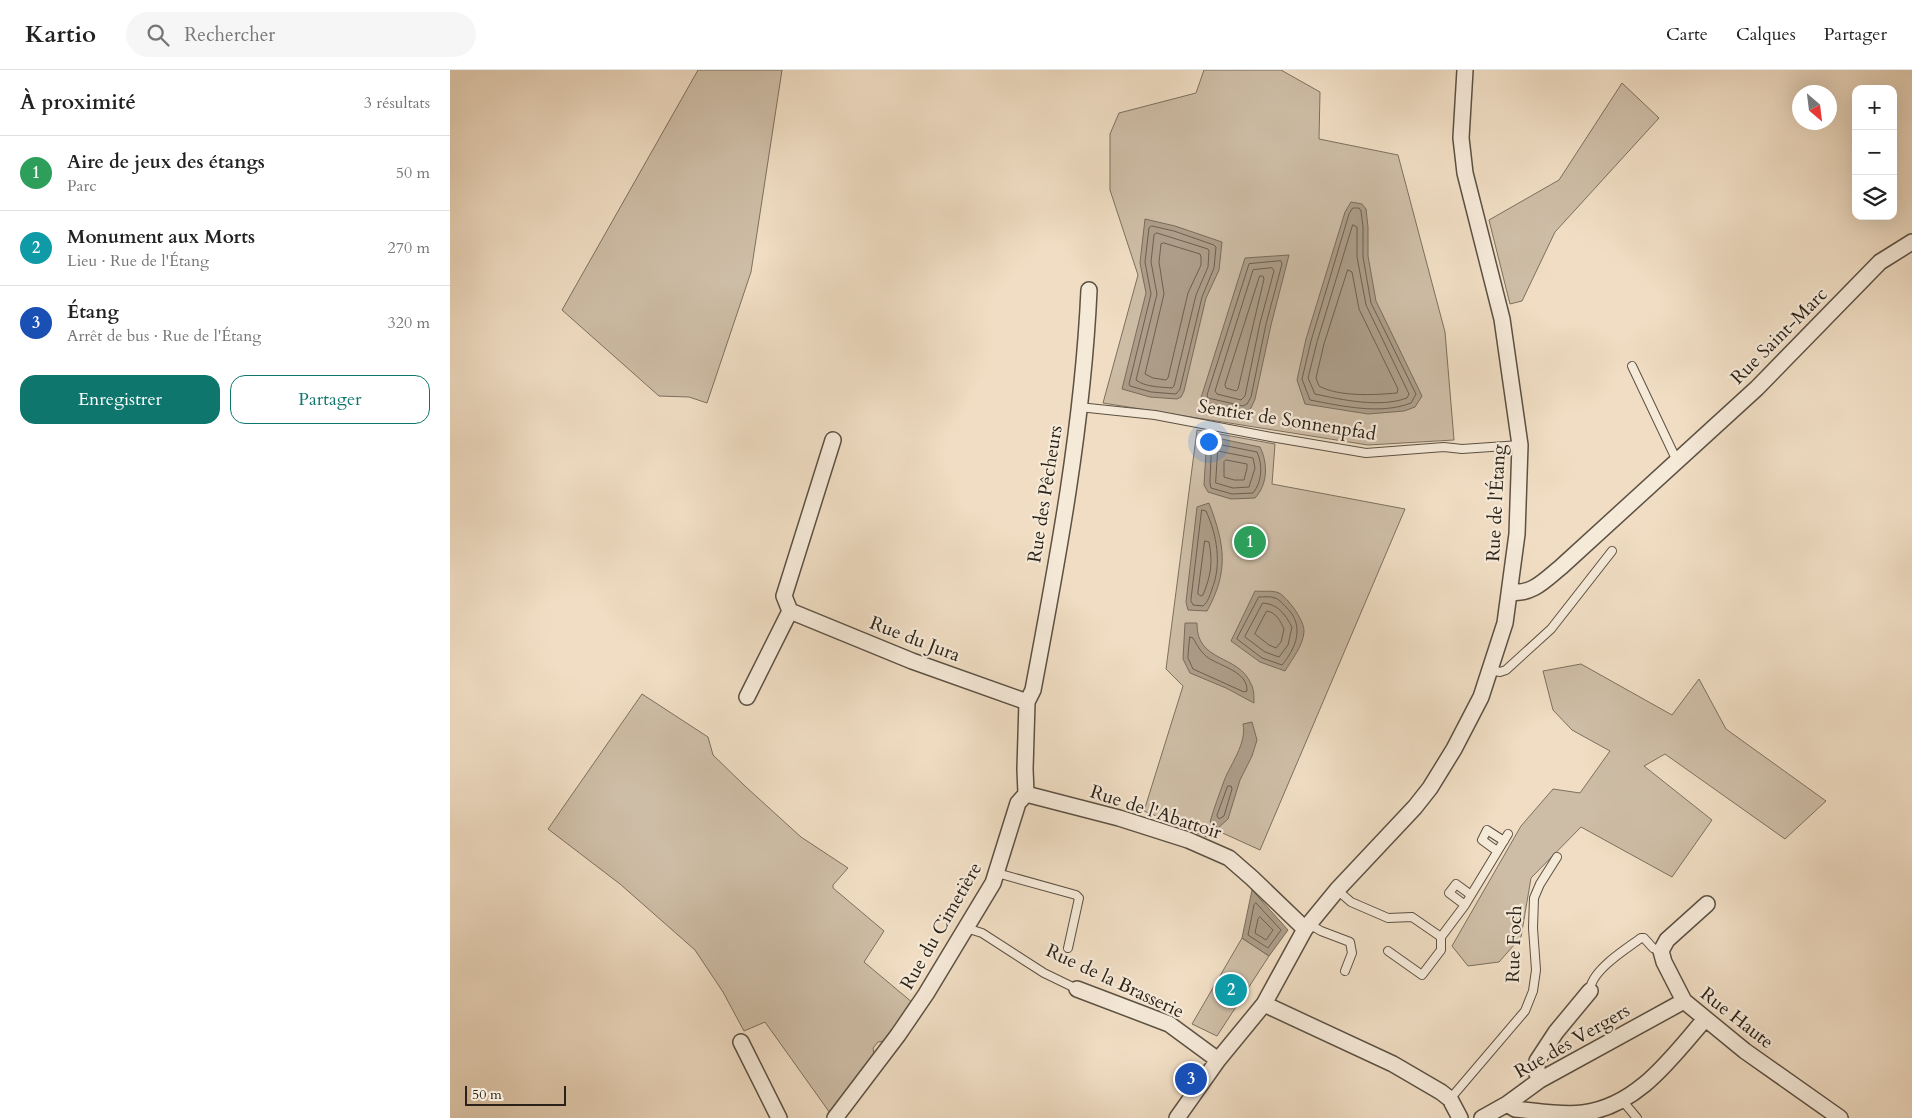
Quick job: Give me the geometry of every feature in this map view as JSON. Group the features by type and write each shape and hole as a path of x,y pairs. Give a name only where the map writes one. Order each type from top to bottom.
{"street":[{"name":"Rue de l'Étang","path":"1177,1118 1218,1060 1264,1004 1307,927 1337,890 1415,807 1430,788 1468,724 1481,697 1506,623 1517,534 1520,445 1502,319 1495,285 1465,173 1461,138 1465,70"},
{"name":"Rue Saint-Marc","path":"1511,592 1521,594 1531,590 1560,567 1757,388 1880,262 1912,242"},
{"name":"Rue des Pêcheurs","path":"1026,702 1033,690 1043,637 1079,407 1086,352 1088,290"},
{"path":"747,697 790,611 784,596 833,440"},
{"name":"Rue du Jura","path":"790,611 912,661 1026,702"},
{"path":"1026,702 1026,794"},
{"name":"Rue du Cimetière","path":"835,1118 898,1035 926,994 993,883 1018,803 1026,794"},
{"name":"Rue de l'Abattoir","path":"1026,794 1119,818 1188,840 1229,858 1307,927"},
{"path":"1661,951 1667,940 1707,904"},
{"name":"Rue Haute","path":"1661,951 1664,962 1684,1001 1745,1051 1840,1118"},
{"name":"Rue de la Brasserie","path":"1077,989 1169,1024 1218,1060"},
{"path":"1540,1080 1537,1074 1537,1061 1556,1032 1590,991"},
{"name":"Rue des Vergers","path":"1482,1118 1507,1104 1540,1080 1684,1001"},
{"path":"1264,1004 1393,1064 1450,1100 1460,1118"},
{"path":"1507,1104 1514,1109 1570,1114 1585,1113 1607,1107 1648,1084 1705,1019"},
{"path":"741,1042 779,1118"}],"lane":[{"path":"1632,366 1677,462"},
{"name":"Sentier de Sonnenpfad","path":"1079,407 1155,415 1366,453 1444,447 1462,449 1520,445"},
{"path":"1491,670 1500,672 1506,670 1551,629 1612,551"},
{"path":"1388,951 1422,975 1441,950 1441,937 1465,905 1506,838 1487,830 1482,840 1497,851"},
{"name":"Rue Foch","path":"1450,1100 1525,1011 1533,991 1536,970 1533,928 1534,898 1540,884 1558,857"},
{"path":"997,873 1076,895 1079,898 1068,948"},
{"path":"1465,905 1449,893 1456,884 1471,895"},
{"path":"1337,890 1351,902 1388,918 1412,918 1441,937"},
{"path":"1307,927 1350,942 1352,953 1345,971"},
{"name":"Rue de la Brasserie","path":"966,928 982,933 1044,973 1077,989"},
{"path":"1590,991 1592,980 1604,967 1641,938 1644,938 1653,948 1661,951"},
{"path":"1622,1099 1637,1118"}],"shaded area":[{"path":"698,70 782,70 751,272 707,403 689,397 659,396 562,310"},
{"path":"1204,70 1281,70 1320,92 1319,139 1398,155 1445,332 1454,440 1368,445 1103,403 1138,275 1110,190 1110,134 1119,113 1196,93"},
{"path":"1622,83 1659,118 1555,232 1522,301 1510,304 1489,220 1559,180"},
{"path":"1197,430 1275,444 1272,484 1405,509 1260,850 1216,830 1207,837 1144,811 1183,686 1166,669"},
{"path":"1581,664 1672,715 1699,679 1726,729 1826,801 1785,839 1665,754 1644,766 1712,820 1672,877 1581,827 1531,878 1521,937 1499,962 1468,966 1452,946 1521,826 1553,789 1580,793 1610,751 1572,730 1553,710 1543,671"},
{"path":"642,694 708,737 713,755 746,787 801,837 848,868 833,885 833,888 884,931 864,962 913,1003 884,1041 878,1042 873,1048 874,1055 830,1113 765,1022 744,1031 723,992 695,950 620,884 548,829"},
{"path":"1242,938 1269,956 1217,1036 1192,1024"}],"water":[{"path":"1351,202 1362,204 1366,209 1368,256 1376,301 1422,396 1415,407 1404,411 1368,414 1305,404 1297,380 1306,339 1345,212"},
{"path":"1145,219 1175,226 1222,242 1219,270 1206,298 1184,391 1181,397 1177,399 1150,397 1122,389 1146,293 1140,263"},
{"path":"1289,255 1255,399 1251,408 1245,412 1200,401 1245,258"},
{"path":"1207,436 1260,447 1263,453 1265,473 1262,486 1255,498 1231,499 1208,492 1204,485"},
{"path":"1209,503 1219,532 1222,570 1214,597 1207,611 1188,610 1186,602 1197,507"},
{"path":"1255,591 1279,593 1291,605 1304,627 1302,642 1285,671 1260,662 1231,641"},
{"path":"1185,623 1197,623 1203,645 1210,652 1237,667 1245,674 1253,688 1254,703 1226,688 1190,673 1183,659"},
{"path":"1252,722 1257,740 1252,756 1240,780 1228,819 1218,828 1210,822 1213,812 1224,781 1241,746 1244,731 1243,724"},
{"path":"1252,890 1288,930 1269,956 1242,938"}],"place":[{"name":"Aire de jeux des étangs","path":"1250,542"},
{"name":"Monument aux Morts","path":"1231,990"},
{"name":"Étang","path":"1191,1079"}]}
